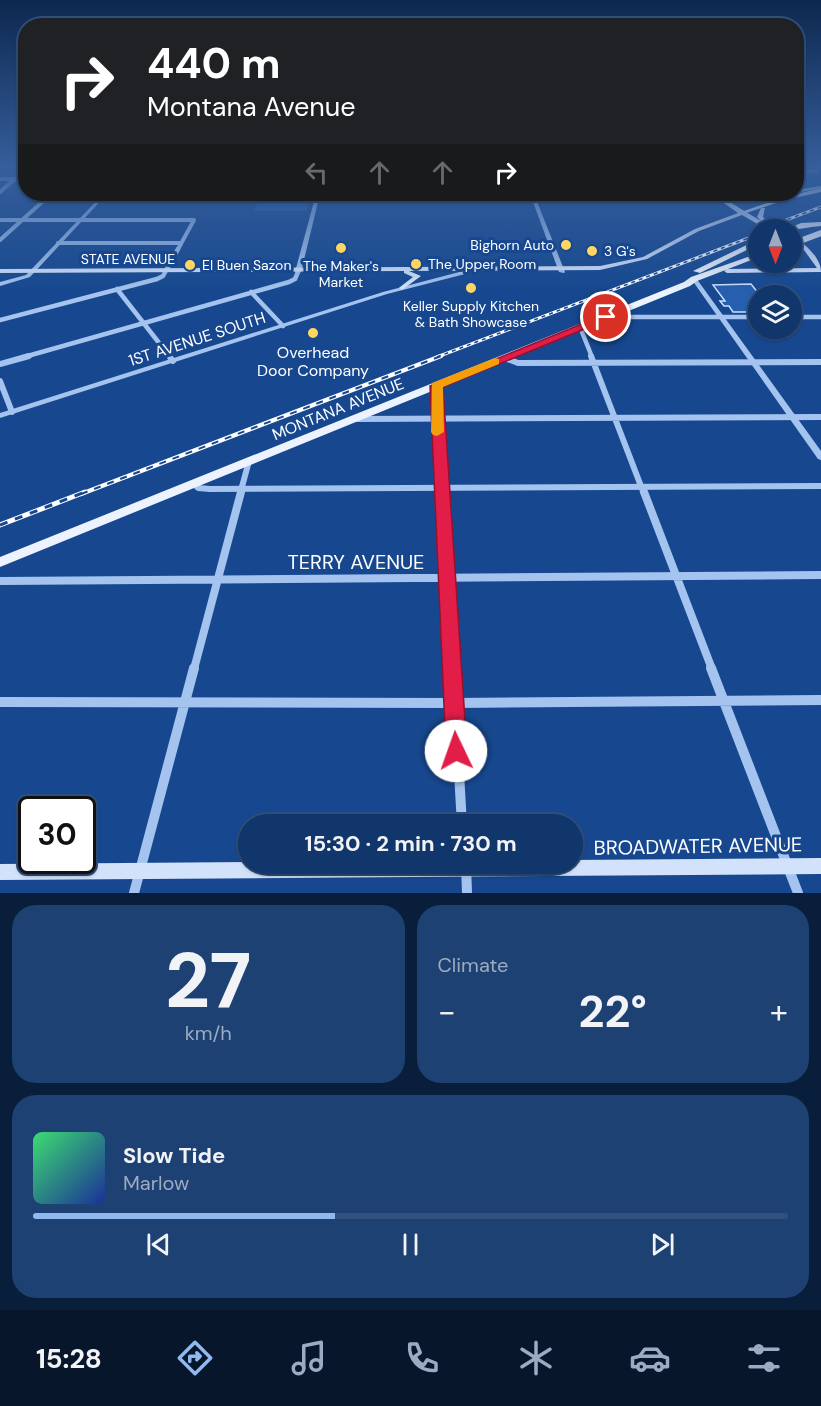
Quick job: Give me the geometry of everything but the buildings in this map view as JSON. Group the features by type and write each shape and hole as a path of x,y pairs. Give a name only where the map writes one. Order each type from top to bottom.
{"main road":[{"path":"734,209 754,219"},
{"path":"743,213 755,209"},
{"path":"743,213 763,209"},
{"path":"762,219 759,216 763,209"},
{"name":"STATE AVENUE","path":"296,271 515,268 600,272 638,265 743,213"},
{"name":"STATE AVENUE","path":"0,271 467,272 600,268 637,261 697,230 743,213"},
{"path":"725,223 748,222"},
{"path":"802,226 821,224"},
{"path":"802,240 821,233"},
{"path":"802,241 821,238"},
{"path":"655,297 664,287 748,246"},
{"path":"710,265 748,253"},
{"path":"802,253 819,271"},
{"name":"MONTANA AVENUE","path":"0,562 748,261"},
{"name":"MONTANA AVENUE","path":"693,282 748,262"},
{"path":"395,271 417,275 416,279 402,288"},
{"path":"727,271 819,271"},
{"name":"BROADWATER AVENUE","path":"583,867 821,866"},
{"name":"BROADWATER AVENUE","path":"0,872 238,870"}],"street":[{"path":"0,240 35,209"},
{"path":"0,284 23,279 92,209"},
{"path":"0,364 290,282 295,279 314,209"},
{"path":"537,209 561,270"},
{"path":"0,220 194,221 165,271 157,279 0,320"},
{"path":"58,243 182,243"},
{"name":"1ST AVENUE SOUTH","path":"0,416 448,272 515,268"},
{"name":"1ST AVENUE SOUTH","path":"402,288 467,272"},
{"path":"693,282 721,317 821,457"},
{"path":"117,290 173,361"},
{"path":"250,292 283,326"},
{"path":"606,317 748,317"},
{"path":"802,317 821,317"},
{"path":"580,327 798,893"},
{"path":"505,358 518,363 821,362"},
{"path":"0,381 12,412"},
{"path":"436,386 461,814"},
{"path":"353,419 821,417"},
{"path":"134,893 249,461"},
{"path":"194,483 203,489 821,486"},
{"name":"TERRY AVENUE","path":"0,580 821,575"},
{"path":"0,702 454,703 821,700"},
{"path":"466,874 467,893"}],"shaded area":[{"path":"255,209 307,209 307,211 254,211"}],"railway":[{"path":"789,219 817,209"},
{"path":"437,357 748,238"},
{"path":"81,494 441,356"},
{"path":"0,525 85,492"}],"slow traffic":[{"path":"437,432 436,386 495,362"}],"place":[{"name":"Bighorn Auto","path":"566,245"},
{"name":"The Maker's Market","path":"341,248"},
{"name":"3 G's","path":"592,251"},
{"name":"The Upper Room","path":"416,264"},
{"name":"El Buen Sazon","path":"190,265"},
{"name":"Keller Supply Kitchen & Bath Showcase","path":"471,288"},
{"name":"Overhead Door Company","path":"313,333"}],"route":[{"path":"456,751 436,386 606,317"}]}
